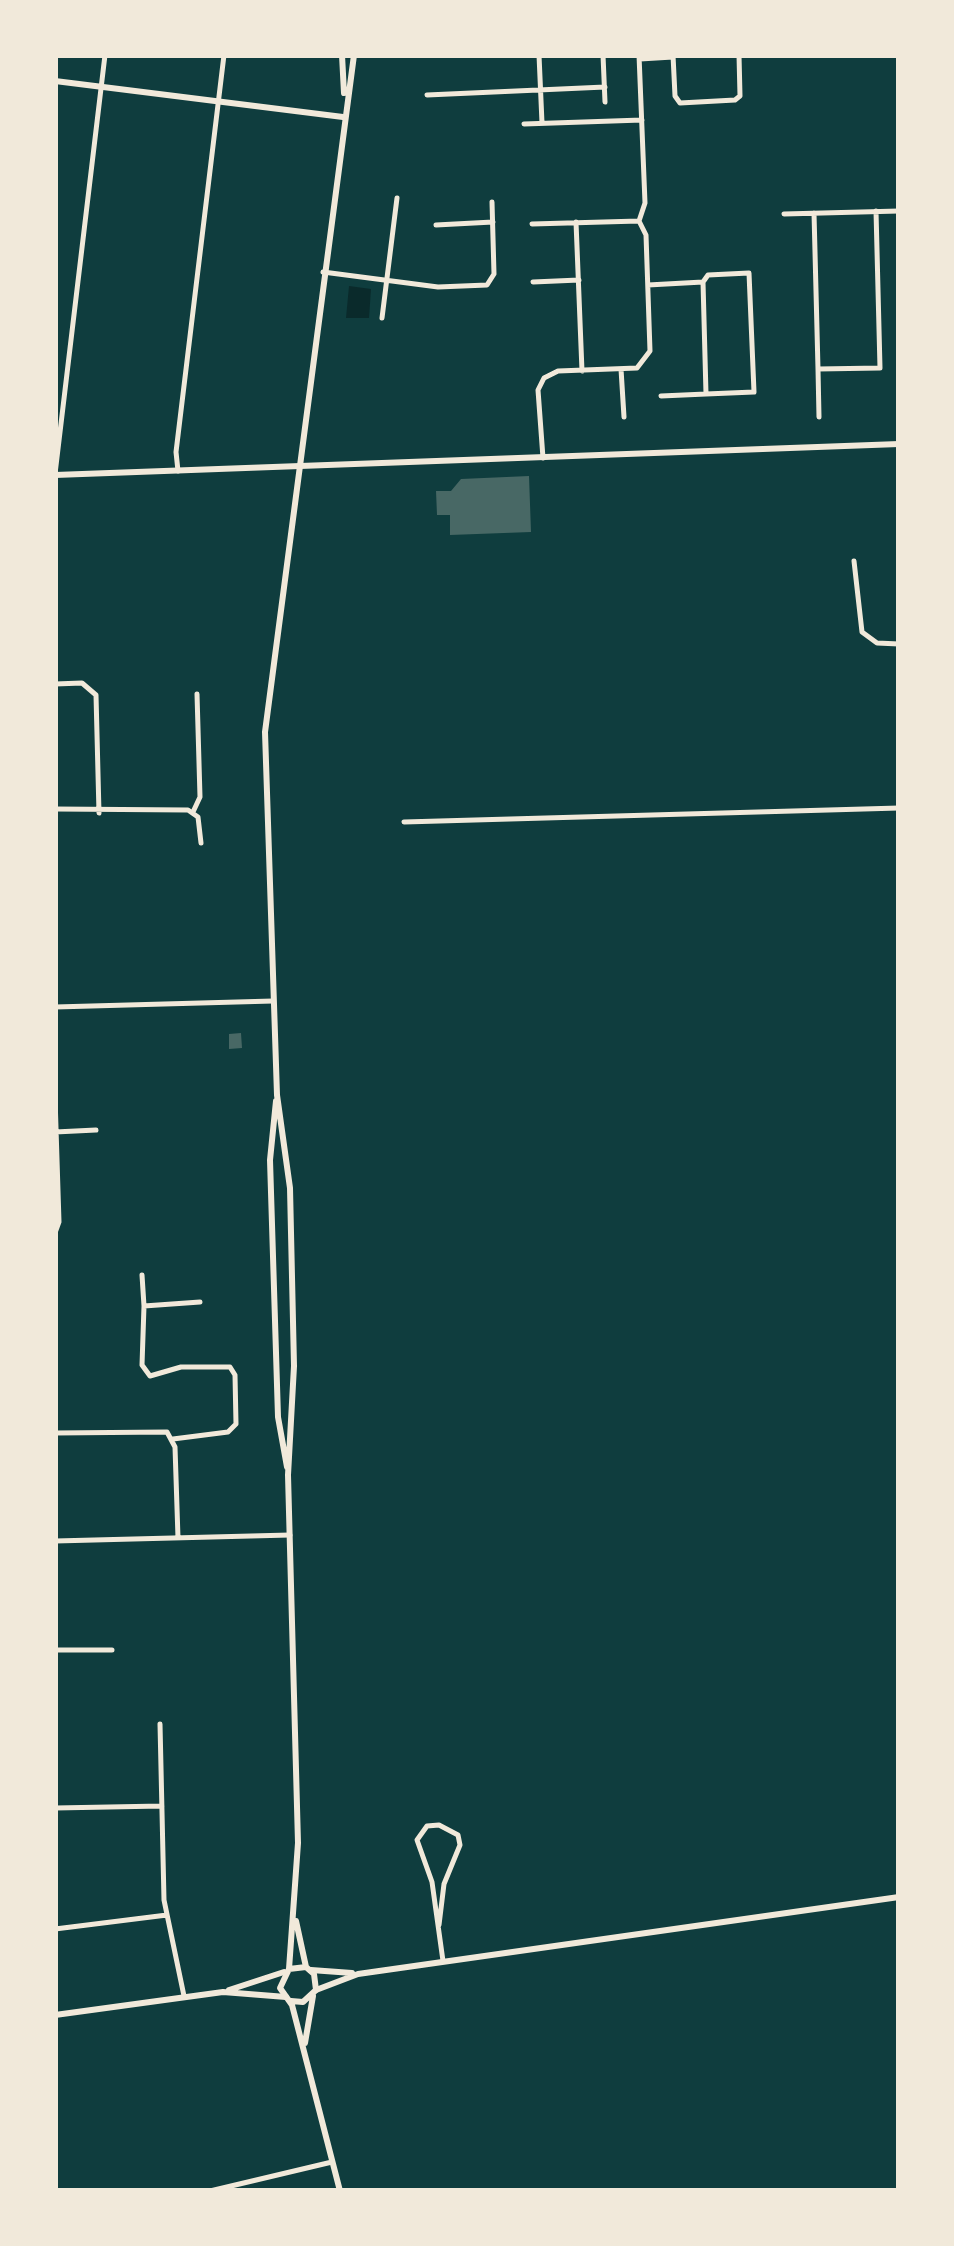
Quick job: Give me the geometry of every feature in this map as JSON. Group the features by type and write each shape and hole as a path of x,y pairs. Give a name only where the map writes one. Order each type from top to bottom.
{"main road":[{"path":"342,55 345,104"},
{"path":"340,2191 304,2046 288,1999 280,1988 295,1920 298,1843 288,1475 294,1371 290,1188 277,1095 265,732 354,55"},
{"path":"55,81 343,117"},
{"path":"55,474 899,444"},
{"path":"277,1095 270,1160 278,1418 288,1475"},
{"path":"55,2015 224,1992 303,2002 315,1992 358,1974 899,1898"},
{"path":"295,1920 315,1992 304,2046"},
{"path":"224,1992 287,1970 358,1974"}],"street":[{"path":"55,474 105,55"},
{"path":"178,470 176,452 224,55"},
{"path":"540,55 542,124"},
{"path":"603,55 606,102"},
{"path":"542,458 541,381 552,372 637,368 649,357 646,235 639,221 645,203 640,57 674,56 675,96 680,102 735,100 740,96 739,55"},
{"path":"427,94 604,87"},
{"path":"524,124 642,120"},
{"path":"382,318 397,198"},
{"path":"323,272 438,287 488,285 494,274 492,202"},
{"path":"784,214 899,211"},
{"path":"818,370 880,368 876,212"},
{"path":"814,213 819,417"},
{"path":"532,224 639,221"},
{"path":"436,225 493,222"},
{"path":"576,222 582,371"},
{"path":"661,396 754,392 749,273 708,275 703,282 706,394"},
{"path":"533,282 578,280"},
{"path":"648,285 703,282"},
{"path":"622,369 624,417"},
{"path":"854,561 862,632 877,642 899,644"},
{"path":"55,684 82,683 96,694 99,813"},
{"path":"193,812 200,797 197,694"},
{"path":"404,822 899,808"},
{"path":"55,809 99,813 193,812"},
{"path":"193,812 200,823 201,843"},
{"path":"55,1008 273,1001"},
{"path":"55,1097 55,1232"},
{"path":"55,1132 96,1130"},
{"path":"55,1433 158,1431 173,1438 233,1430 234,1375 223,1365 181,1367 150,1376 142,1362 142,1275"},
{"path":"144,1306 200,1302"},
{"path":"173,1438 178,1538"},
{"path":"55,1542 290,1536"},
{"path":"55,1650 112,1650"},
{"path":"160,1724 167,1915 184,1996"},
{"path":"55,1808 162,1806"},
{"path":"439,1924 444,1884 460,1845 458,1835 438,1825 428,1826 417,1840 432,1882 444,1961"},
{"path":"55,1928 167,1915"},
{"path":"210,2191 332,2162"}],"water":[{"path":"349,286 371,289 369,318 346,318"}],"building":[{"path":"529,476 531,532 450,535 450,515 437,515 436,491 451,491 461,479"},
{"path":"241,1033 242,1048 229,1049 229,1034"}]}
